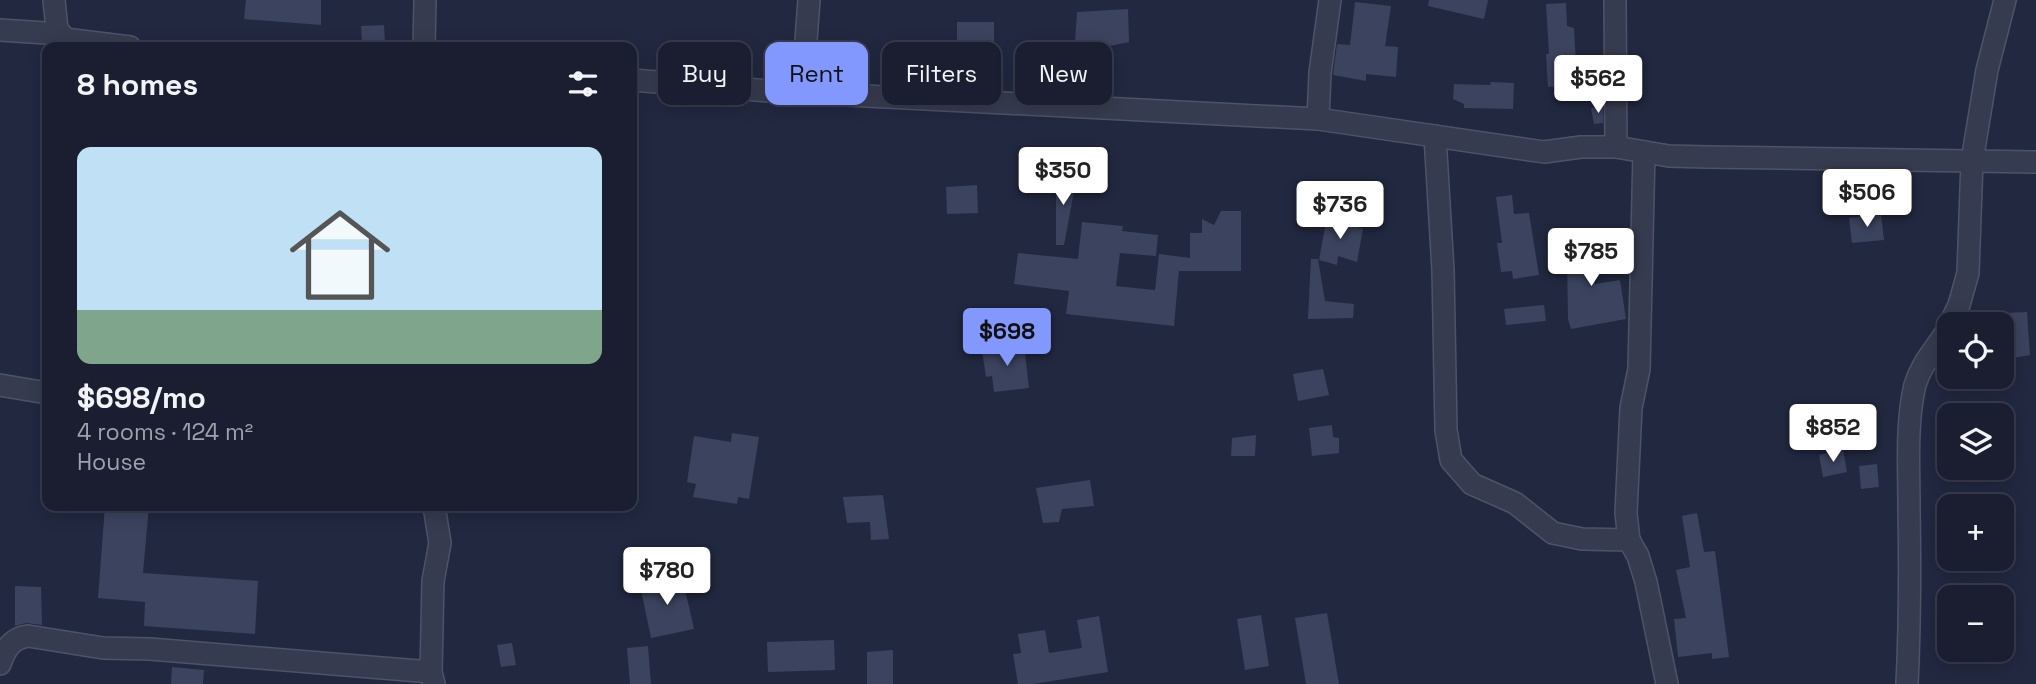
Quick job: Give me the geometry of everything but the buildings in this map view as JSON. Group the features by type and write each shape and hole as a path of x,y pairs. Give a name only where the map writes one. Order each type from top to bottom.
{"street":[{"path":"54,0 57,29 65,39 89,42"},
{"path":"424,42 425,0"},
{"path":"806,42 809,0"},
{"path":"1318,119 1320,73 1330,0"},
{"path":"1615,0 1616,147"},
{"path":"1956,312 1968,273 1972,161 1987,70 2005,0"},
{"path":"0,30 61,34"},
{"path":"637,80 765,90"},
{"path":"868,96 1318,119 1544,152 1581,147 1616,147 1669,156 1707,158 2036,162"},
{"path":"1435,136 1443,270 1446,430 1451,460 1472,484 1515,503 1553,533 1582,539 1629,540"},
{"path":"1644,152 1639,369 1628,439 1626,513 1629,540 1638,556 1646,582 1667,684"},
{"path":"1907,684 1908,450 1915,385 1925,361 1937,347"},
{"path":"0,385 42,392"},
{"path":"0,664 5,650 12,642 28,636 103,648 150,649 433,678 433,580 440,543 435,511"}]}
